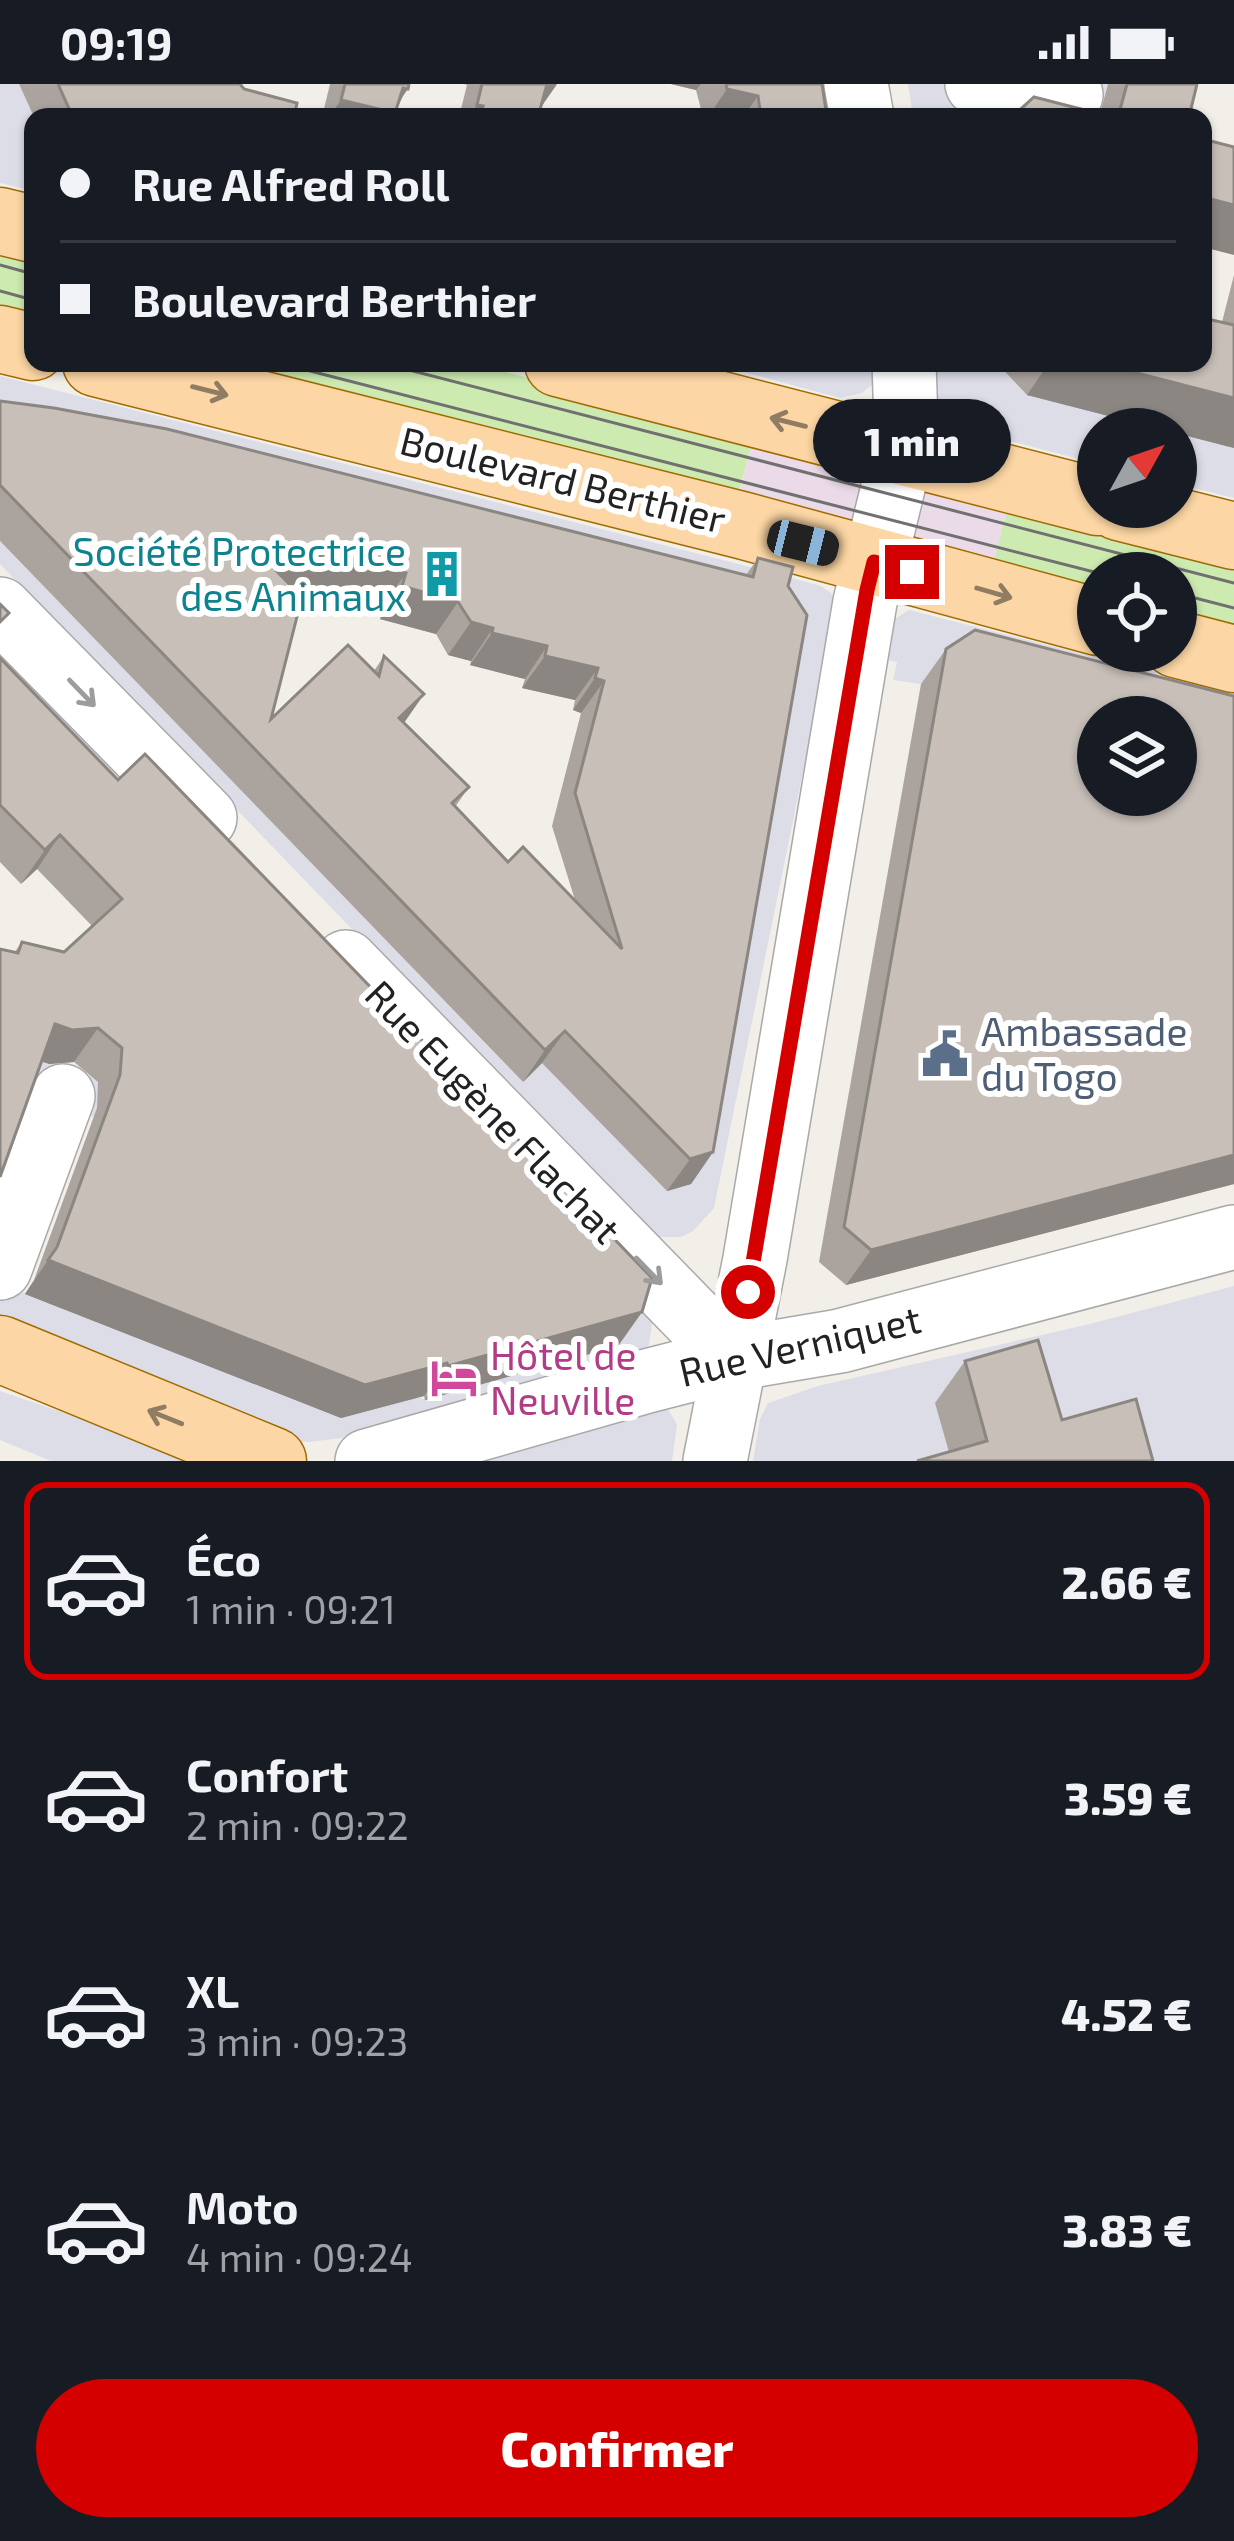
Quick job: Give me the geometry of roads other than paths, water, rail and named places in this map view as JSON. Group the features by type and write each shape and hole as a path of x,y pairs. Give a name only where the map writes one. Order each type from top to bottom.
{"main road":[{"name":"Boulevard Berthier","path":"146,372 888,506 1077,502"},
{"name":"Boulevard Berthier","path":"579,372 888,506 1077,610"},
{"path":"1197,527 1234,536"},
{"path":"1197,649 1234,658"},
{"path":"0,1349 273,1461"}],"street":[{"path":"977,84 1071,95"},
{"path":"715,1461 906,422 904,372"},
{"path":"0,609 252,866"},
{"name":"Rue Eugène Flachat","path":"302,917 733,1359"},
{"path":"0,1268 62,1096"},
{"name":"Rue Verniquet","path":"368,1461 733,1359 840,1342 1234,1237"}],"tram line":[{"path":"0,265 24,272"},
{"path":"0,291 24,298"},
{"path":"314,372 1077,568"},
{"path":"417,372 1234,583"},
{"path":"1197,598 1234,608"}],"place":[{"name":"Société Protectrice des Animaux","path":"442,574"},
{"name":"Ambassade du Togo","path":"945,1054"},
{"name":"Hôtel de Neuville","path":"454,1378"}]}
